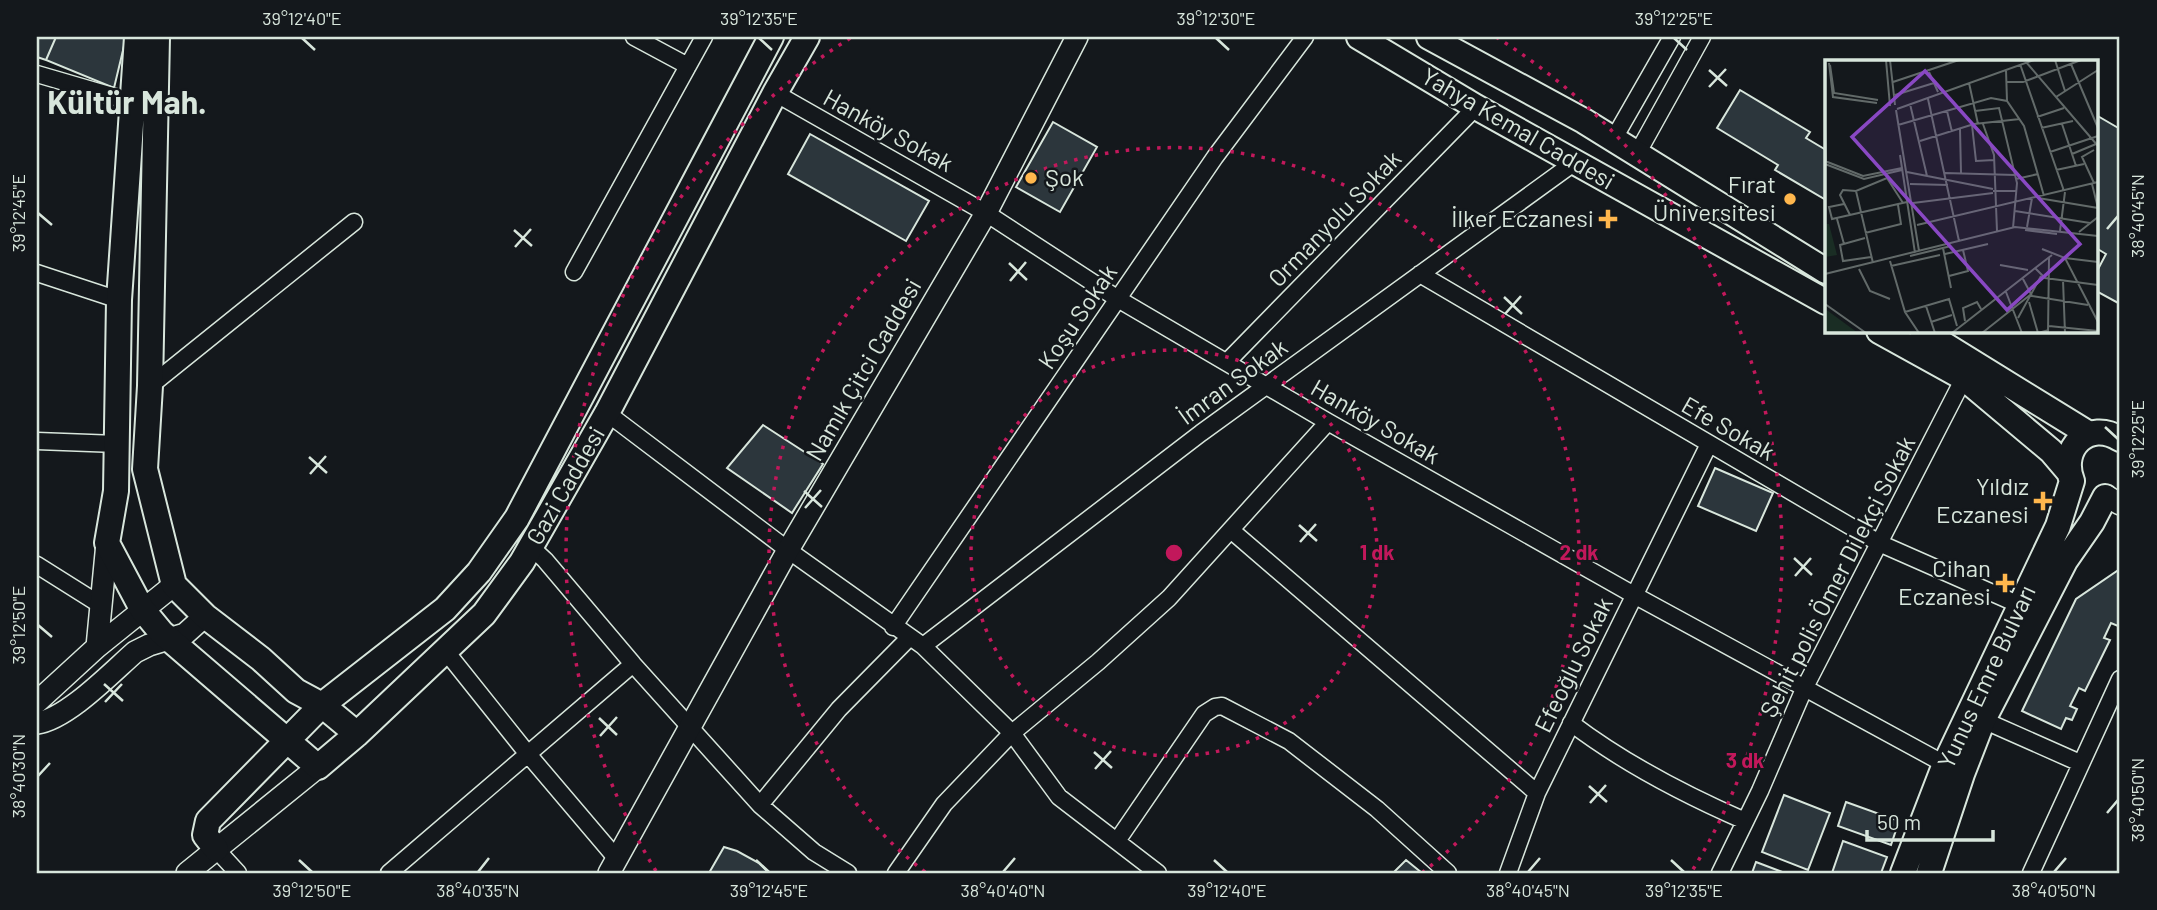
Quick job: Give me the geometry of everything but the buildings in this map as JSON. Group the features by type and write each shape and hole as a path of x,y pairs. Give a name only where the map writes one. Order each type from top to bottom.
{"main road":[{"path":"137,37 119,300 116,491 107,543 142,609 170,640 318,767"},
{"path":"157,37 150,386 145,469 174,585 205,616 261,659 296,691 322,705 357,734"},
{"name":"Gazi Caddesi","path":"216,849 205,835 208,821 322,705 444,609 479,572 517,519 771,37"},
{"name":"Gazi Caddesi","path":"318,767 357,734 484,614 531,547 607,413 807,37"},
{"name":"Yahya Kemal Caddesi","path":"1359,37 1476,107 1825,301"},
{"name":"Yahya Kemal Caddesi","path":"1429,37 1584,121 1825,270"},
{"path":"1881,332 1964,378 2050,451 2087,495 2113,497"},
{"path":"1924,332 2107,432"},
{"name":"Yunus Emre Bulvarı","path":"1903,873 1953,769 2021,606 2058,526 2070,476 2070,454 2074,445 2107,432"},
{"name":"Yunus Emre Bulvarı","path":"1935,871 1953,769 1983,720 2065,561 2113,497"}],"street":[{"path":"634,37 688,66"},
{"path":"574,272 704,37"},
{"name":"Namık Çitci Caddesi","path":"613,866 788,550 986,213 1077,37"},
{"name":"Koşu Sokak","path":"893,627 1215,158 1305,37"},
{"path":"1613,140 1672,37"},
{"path":"1637,154 1702,37"},
{"path":"37,74 133,103"},
{"name":"Hanköy Sokak","path":"775,93 986,213 1118,299 1328,422 1634,595 1953,769"},
{"name":"Ormanyolu Sokak","path":"1227,362 1476,107"},
{"name":"İmran Sokak","path":"760,805 839,709 916,642 1575,162"},
{"path":"150,386 354,222"},
{"path":"37,273 119,300"},
{"name":"Efe Sokak","path":"1420,274 1879,543 2021,606"},
{"name":"Şehit polis Ömer Dilekçi Sokak","path":"1720,873 1804,689 1964,378"},
{"path":"607,413 788,550 916,642 1012,733 1059,797 1158,873"},
{"path":"896,873 944,804 1012,733 1098,662 1169,598 1328,422"},
{"path":"37,441 117,444"},
{"name":"Efeoğlu Sokak","path":"1507,873 1537,793 1709,444"},
{"path":"1232,531 1537,793"},
{"path":"97,647 99,604 107,543"},
{"path":"531,547 760,805 814,852 848,873"},
{"path":"37,565 99,604"},
{"path":"37,702 97,647 174,585"},
{"path":"37,723 62,715 135,652 185,634 205,616"},
{"path":"444,649 613,866"},
{"path":"389,873 633,664"},
{"path":"2031,873 2120,679"},
{"path":"1117,841 1204,714 1222,706 1290,740 1377,809 1448,873"},
{"path":"1983,720 2080,763"},
{"path":"1571,723 1649,775 1745,821"},
{"name":"Gazi Caddesi","path":"187,873 318,767"},
{"path":"216,849 238,873"}],"place":[{"name":"Şok","path":"1031,178"},
{"name":"Fırat Üniversitesi","path":"1790,199"},
{"name":"İlker Eczanesi","path":"1608,219"},
{"name":"Yıldız Eczanesi","path":"2043,501"},
{"name":"Cihan Eczanesi","path":"2005,583"}],"district":[{"name":"Kültür Mah.","path":"127,103"}]}
